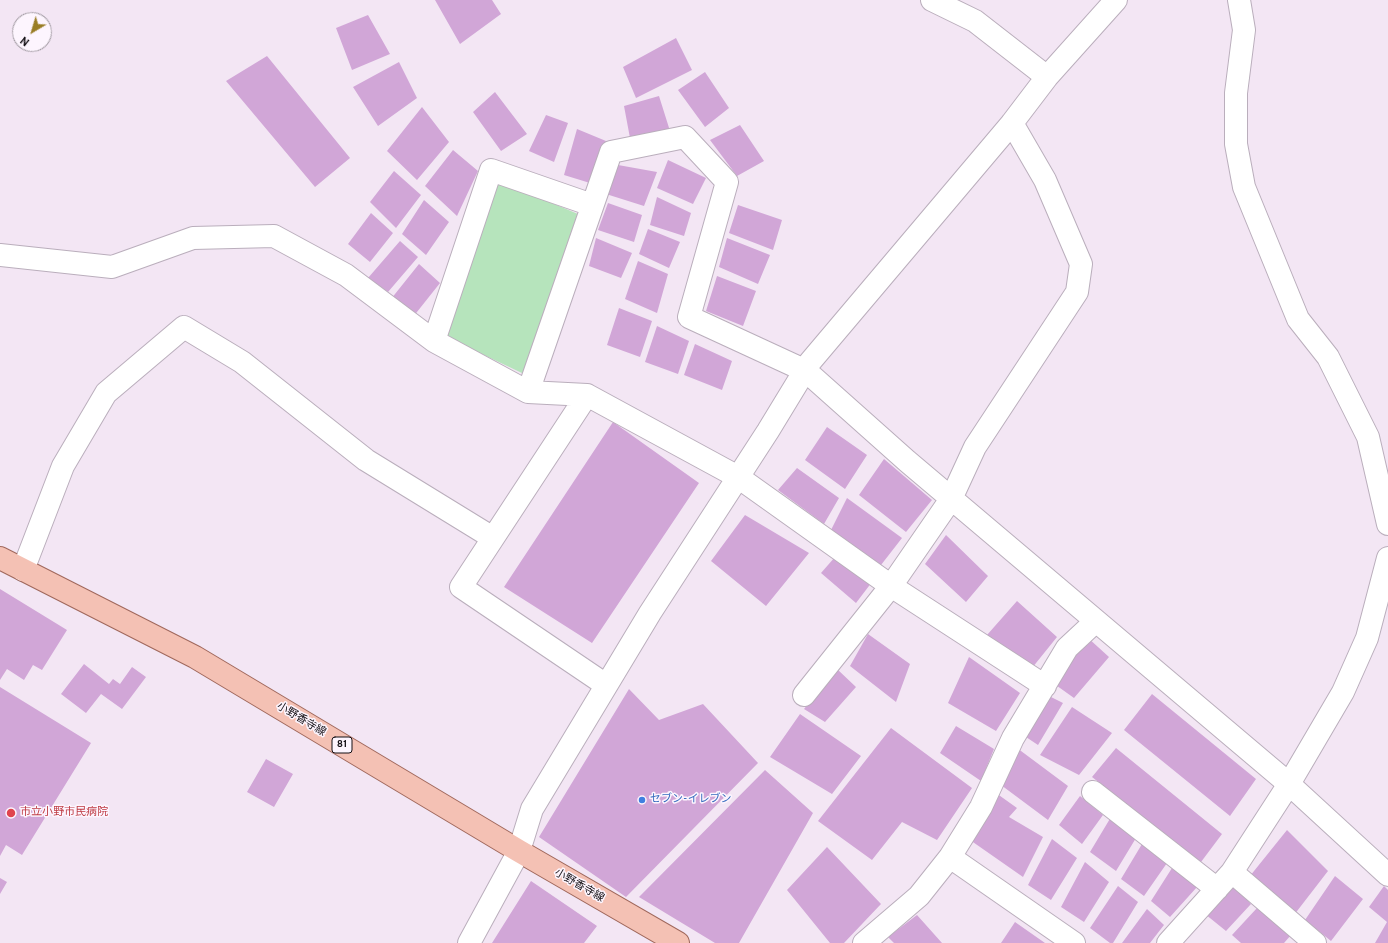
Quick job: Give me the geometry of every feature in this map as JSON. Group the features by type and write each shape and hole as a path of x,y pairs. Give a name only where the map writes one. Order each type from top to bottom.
{"main road":[{"name":"小野香寺線","path":"0,558 195,657 519,851 678,943"}],"street":[{"path":"932,0 975,21 1047,77"},
{"path":"1239,0 1244,30 1236,93 1236,144 1244,187 1298,319 1328,357 1368,437 1388,524"},
{"path":"469,943 519,851 532,810 650,613 806,371 810,362 1012,123 1047,77 1112,6"},
{"path":"804,695 891,586 951,498 975,447 1077,292 1081,264 1046,180 1012,123"},
{"path":"528,392 611,152 685,137 727,182 689,317 806,371 951,498 1289,784 1388,875"},
{"path":"434,341 491,170 592,205"},
{"path":"0,255 112,267 192,238 274,236 346,275 434,341 528,392 587,395 738,477 891,586 1045,686"},
{"path":"23,570 63,466 106,393 184,327 242,362 366,460 493,538"},
{"path":"587,395 461,587 606,685"},
{"path":"1168,943 1232,872 1289,784 1344,692 1368,638 1388,558"},
{"path":"864,943 919,896 950,857 981,807 1013,738 1067,648 1096,621"},
{"path":"1093,792 1217,889"},
{"path":"950,857 1074,943"},
{"path":"1232,872 1315,943"}],"green space":[{"path":"495,179 578,214 524,374 446,337"}],"building":[{"path":"435,0 492,0 501,14 460,44"},
{"path":"368,15 390,54 352,70 336,28"},
{"path":"676,38 692,70 636,98 623,67"},
{"path":"267,56 350,158 315,187 226,81"},
{"path":"399,62 417,98 378,126 353,87"},
{"path":"705,72 729,108 705,127 678,90"},
{"path":"495,92 527,134 501,151 473,112"},
{"path":"659,96 670,131 630,138 624,106"},
{"path":"422,107 449,142 417,180 387,151"},
{"path":"546,115 568,123 554,162 529,151"},
{"path":"740,125 764,161 737,176 710,140"},
{"path":"577,129 606,141 590,183 564,175"},
{"path":"453,150 478,171 457,216 425,186"},
{"path":"668,160 706,178 693,204 657,188"},
{"path":"618,165 657,172 644,206 606,194"},
{"path":"394,171 421,195 396,228 370,202"},
{"path":"657,197 691,213 684,236 650,225"},
{"path":"424,200 449,222 426,255 402,234"},
{"path":"608,203 642,215 634,242 598,230"},
{"path":"738,205 782,220 773,250 729,233"},
{"path":"371,213 393,233 370,262 348,244"},
{"path":"648,229 680,242 669,268 639,254"},
{"path":"596,238 632,253 621,278 589,266"},
{"path":"727,238 770,255 758,284 719,267"},
{"path":"400,241 418,257 388,292 368,278"},
{"path":"638,261 668,274 657,313 625,299"},
{"path":"419,264 440,283 413,317 391,299"},
{"path":"717,276 756,291 743,326 706,311"},
{"path":"619,308 652,321 640,357 607,345"},
{"path":"657,326 689,341 678,374 645,362"},
{"path":"695,344 732,361 722,390 684,375"},
{"path":"613,422 699,483 592,643 504,587"},
{"path":"827,427 867,455 845,489 805,460"},
{"path":"884,459 932,500 906,532 859,495"},
{"path":"797,468 839,498 824,524 778,490"},
{"path":"847,498 902,538 881,565 831,530"},
{"path":"745,515 809,553 766,606 711,561"},
{"path":"946,535 988,576 966,602 925,564"},
{"path":"835,557 872,582 856,603 821,573"},
{"path":"0,589 67,630 42,670 33,665 24,680 7,669 0,680"},
{"path":"1017,601 1057,637 1032,668 987,635"},
{"path":"868,634 910,664 896,702 850,666"},
{"path":"1087,637 1109,657 1074,698 1053,683"},
{"path":"969,657 1020,693 996,731 948,703"},
{"path":"84,664 109,684 113,679 120,684 132,667 146,677 122,709 101,694 86,713 61,694"},
{"path":"837,669 856,687 825,722 804,709"},
{"path":"0,687 91,743 22,855 6,845 0,856"},
{"name":"セブン-イレブン","path":"629,689 659,720 703,704 758,763 626,897 539,837"},
{"path":"1152,694 1256,779 1230,816 1124,730"},
{"path":"1049,696 1063,703 1038,745 1023,735"},
{"path":"1072,707 1112,733 1079,775 1040,755"},
{"path":"800,714 861,756 832,794 770,757"},
{"path":"956,726 994,749 981,781 940,753"},
{"path":"891,728 972,788 937,840 902,822 872,860 818,821"},
{"path":"1017,748 1068,786 1048,820 1001,785"},
{"path":"1116,748 1222,834 1201,862 1092,777"},
{"path":"266,759 293,774 274,807 247,792"},
{"path":"765,770 813,813 739,943 715,943 639,897"},
{"path":"996,793 1017,808 1009,817 1043,837 1023,877 970,840"},
{"path":"1080,796 1103,815 1082,844 1059,825"},
{"path":"1111,817 1136,838 1116,871 1090,852"},
{"path":"1287,830 1328,871 1294,915 1250,876"},
{"path":"1052,839 1077,858 1051,900 1028,885"},
{"path":"1142,844 1167,863 1144,896 1121,879"},
{"path":"827,847 881,904 844,943 830,943 787,890"},
{"path":"1085,862 1109,882 1084,922 1061,907"},
{"path":"1172,868 1197,887 1170,917 1151,901"},
{"path":"1335,876 1363,899 1331,941 1305,920"},
{"path":"0,878 7,882 0,894"},
{"path":"531,881 597,926 584,943 492,943"},
{"path":"1118,886 1138,902 1113,943 1110,943 1090,928"},
{"path":"1233,886 1251,904 1226,931 1205,914"},
{"path":"1384,886 1388,890 1388,943 1375,943 1387,922 1369,907"},
{"path":"1257,908 1291,935 1284,943 1241,943 1232,935"},
{"path":"1147,909 1164,925 1150,943 1122,943"},
{"path":"917,915 942,943 894,943 888,937"},
{"path":"1015,922 1045,943 1001,943"}],"place":[{"name":"セブン-イレブン","path":"642,800"},
{"name":"市立小野市民病院","path":"11,813"}]}
